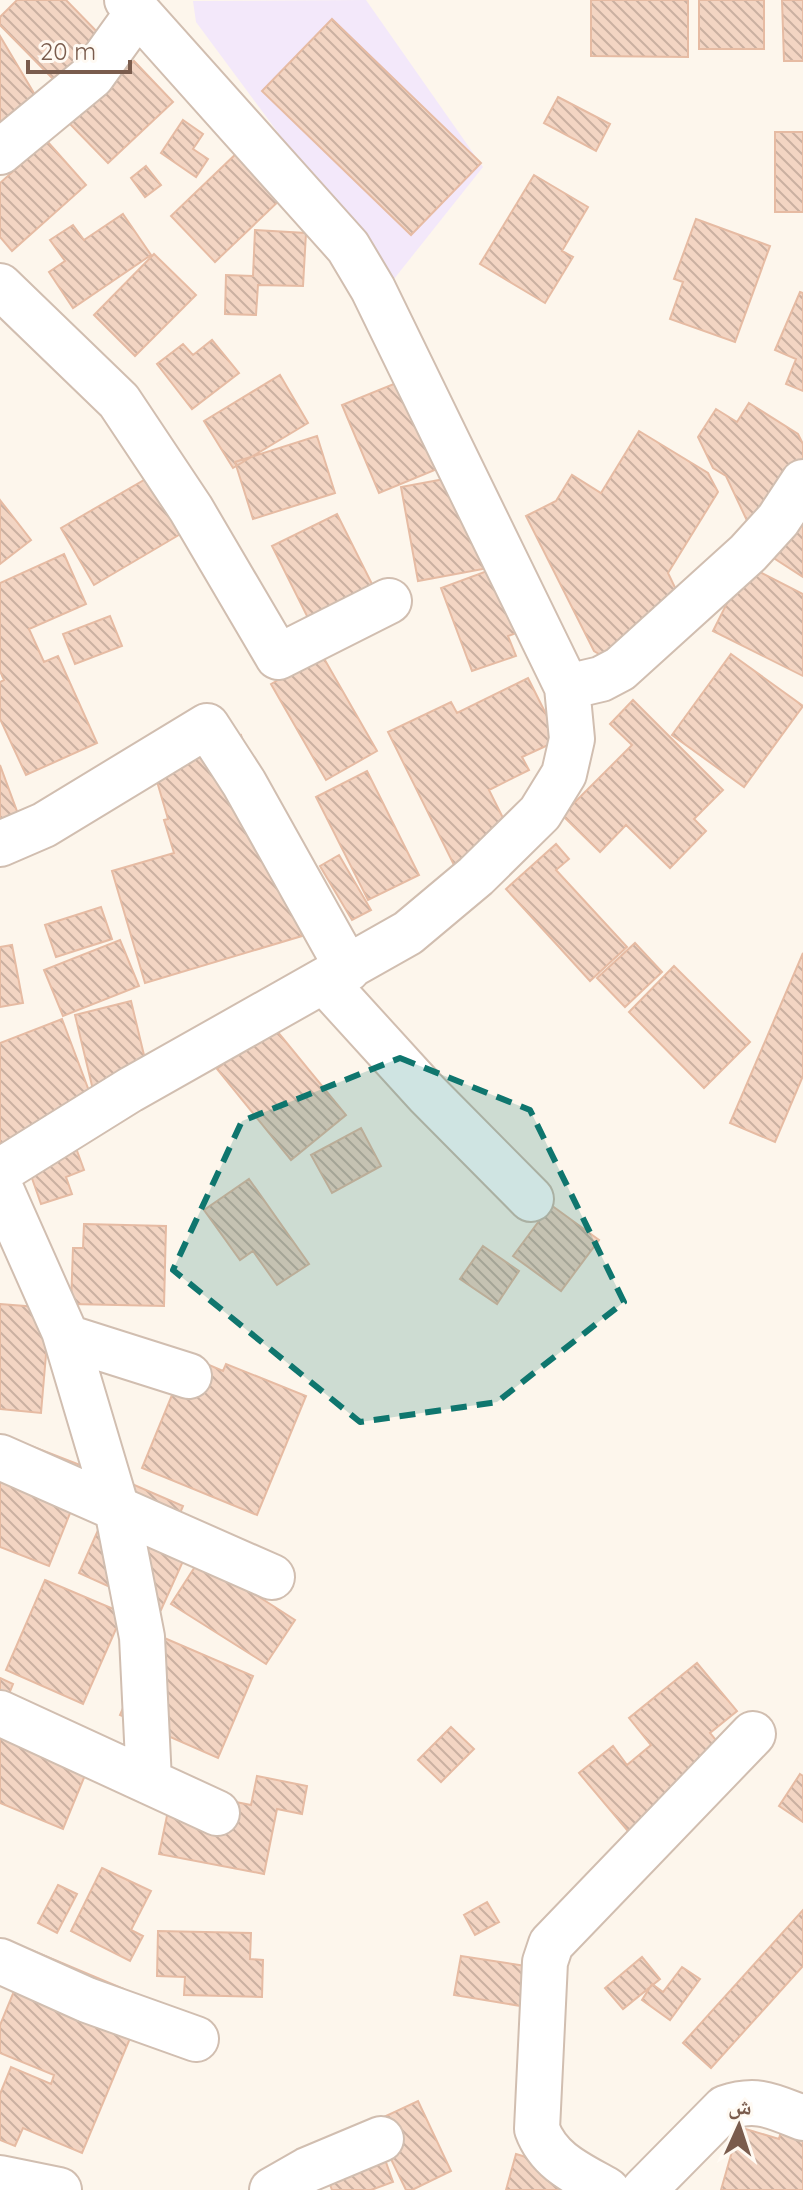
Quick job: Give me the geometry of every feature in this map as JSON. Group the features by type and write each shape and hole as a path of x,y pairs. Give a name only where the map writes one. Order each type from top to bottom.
{"street":[{"path":"0,152 92,76 132,6 348,247 373,289 567,687 572,739 564,774 540,813 476,876 408,933 337,976 130,1090 0,1171"},
{"path":"0,286 119,401 191,509 278,657 389,601"},
{"path":"567,687 601,679 620,669 748,553 778,520 803,482"},
{"path":"0,844 44,825 207,726 244,783 337,976 427,1094 531,1199"},
{"path":"0,1187 66,1337 117,1509 142,1637 149,1781"},
{"path":"66,1337 189,1376"},
{"path":"0,1457 272,1577"},
{"path":"0,1713 217,1813"},
{"path":"607,2190 559,2162 543,2145 537,2129 545,1962 551,1944 753,1734"},
{"path":"0,1961 87,2000 196,2039"},
{"path":"644,2190 725,2108 742,2102 761,2102 803,2118"},
{"path":"272,2190 307,2170 381,2139"},
{"path":"0,2178 59,2190"}],"highlighted area":[{"path":"400,1058 530,1110 624,1302 497,1402 360,1422 173,1270 242,1121"}],"shaded area":[{"path":"366,0 483,167 390,284 196,22 193,1"}],"building":[{"path":"17,0 66,0 107,42 61,87 0,25 0,17"},
{"path":"591,0 688,0 688,57 591,56"},
{"path":"699,0 764,0 764,49 699,49"},
{"path":"782,0 803,0 803,61 784,61"},
{"path":"332,19 481,163 411,235 262,91"},
{"path":"0,36 38,100 0,123"},
{"path":"134,61 173,102 108,163 69,123"},
{"path":"558,97 610,124 596,151 544,123"},
{"path":"183,120 203,134 193,149 208,159 196,177 161,153"},
{"path":"775,132 803,132 803,212 775,212"},
{"path":"47,141 86,185 12,251 0,237 0,183"},
{"path":"240,150 284,196 215,262 171,216"},
{"path":"146,166 161,185 145,197 131,178"},
{"path":"534,175 588,207 562,251 573,257 545,303 480,264"},
{"path":"123,214 151,255 73,308 49,272 65,261 50,240 73,225 84,240"},
{"path":"696,219 770,246 735,342 670,319 683,282 674,279"},
{"path":"255,230 306,233 303,286 258,285 256,315 225,314 226,275 253,276"},
{"path":"154,254 196,295 135,356 94,315"},
{"path":"800,292 803,293 803,391 786,384 796,359 775,350"},
{"path":"212,340 239,373 192,409 157,364 183,344 193,355"},
{"path":"280,375 308,423 233,468 204,421"},
{"path":"406,379 442,467 379,493 342,405"},
{"path":"749,403 798,434 803,444 803,476 750,527 726,476 713,468 698,437 716,409 737,422"},
{"path":"639,431 708,473 718,492 668,573 682,602 619,666 594,651 526,516 556,501 572,475 601,493"},
{"path":"317,436 335,493 253,519 235,462"},
{"path":"156,473 189,529 94,585 61,528"},
{"path":"466,475 483,569 418,581 401,487"},
{"path":"0,500 31,540 0,564"},
{"path":"803,509 803,577 772,557"},
{"path":"337,514 374,588 309,620 272,546"},
{"path":"64,554 86,604 29,629 44,662 58,656 97,743 26,775 0,719 0,682 4,680 0,671 0,583"},
{"path":"746,565 803,594 803,676 713,631"},
{"path":"498,567 522,631 508,636 516,656 472,671 441,588"},
{"path":"110,616 122,646 75,664 63,634"},
{"path":"731,654 803,706 744,787 672,735"},
{"path":"322,655 377,751 326,780 271,684"},
{"path":"528,678 559,740 522,757 529,770 489,790 512,836 454,865 388,732 451,702 457,713"},
{"path":"633,700 723,790 694,819 706,831 670,868 626,825 600,852 562,815 632,745 610,724"},
{"path":"241,735 302,936 145,983 112,871 174,853 164,820 168,819 151,761"},
{"path":"0,765 25,833 0,842"},
{"path":"367,771 419,875 368,900 316,797"},
{"path":"556,844 569,859 556,870 627,947 590,981 506,889"},
{"path":"339,855 371,910 352,920 320,866"},
{"path":"101,907 112,939 56,957 45,925"},
{"path":"120,940 139,986 63,1016 44,970"},
{"path":"635,943 662,972 625,1007 597,978"},
{"path":"12,945 23,1003 0,1007 0,947"},
{"path":"803,953 803,1076 775,1142 730,1123"},
{"path":"674,966 750,1042 704,1088 629,1012"},
{"path":"131,1001 150,1080 94,1094 75,1015"},
{"path":"62,1019 95,1107 0,1144 0,1043"},
{"path":"272,1025 346,1115 291,1160 217,1069"},
{"path":"361,1128 381,1166 332,1193 311,1155"},
{"path":"76,1148 84,1170 66,1177 72,1194 41,1204 27,1164"},
{"path":"249,1179 309,1264 277,1285 253,1251 240,1260 204,1210"},
{"path":"551,1205 599,1240 561,1291 513,1256"},
{"path":"84,1224 166,1226 164,1306 71,1304 73,1248 83,1248"},
{"path":"483,1246 519,1271 497,1304 460,1279"},
{"path":"0,1304 50,1308 41,1413 0,1409"},
{"path":"188,1356 223,1371 226,1364 306,1396 257,1515 142,1468"},
{"path":"13,1439 88,1468 49,1566 0,1547 0,1472"},
{"path":"125,1481 183,1506 173,1530 193,1539 161,1610 79,1573 103,1519"},
{"path":"200,1559 295,1620 266,1664 171,1604"},
{"path":"45,1580 123,1613 83,1704 6,1670"},
{"path":"155,1634 253,1676 218,1758 120,1715"},
{"path":"697,1663 737,1711 710,1733 730,1757 633,1837 579,1773 613,1746 627,1765 651,1745 629,1718"},
{"path":"0,1678 13,1684 5,1704 90,1763 63,1829 0,1803"},
{"path":"451,1727 474,1749 441,1782 418,1760"},
{"path":"800,1774 803,1776 803,1822 779,1806"},
{"path":"257,1776 307,1786 302,1814 277,1809 264,1874 159,1854 169,1806 196,1794 251,1805"},
{"path":"102,1868 151,1891 131,1930 143,1936 130,1961 71,1931"},
{"path":"58,1885 77,1894 57,1933 38,1923"},
{"path":"487,1902 499,1922 475,1935 464,1915"},
{"path":"803,1910 803,1966 711,2068 683,2043"},
{"path":"158,1931 251,1933 250,1959 263,1960 262,1997 184,1995 185,1977 157,1976"},
{"path":"31,1950 124,1989 114,2015 136,2024 82,2153 23,2128 15,2146 0,2140 0,2094 11,2067 51,2084 54,2075 0,2053 0,2025"},
{"path":"461,1956 539,1968 533,2008 454,1995"},
{"path":"642,1957 660,1979 623,2009 605,1988"},
{"path":"682,1967 700,1979 670,2020 642,2000 652,1984 663,1992"},
{"path":"418,2101 451,2171 406,2190 373,2122"},
{"path":"784,2119 803,2124 803,2190 721,2190 739,2127 779,2139"},
{"path":"373,2126 393,2182 371,2190 332,2190 316,2147"},
{"path":"516,2154 573,2171 568,2190 506,2190"}]}
